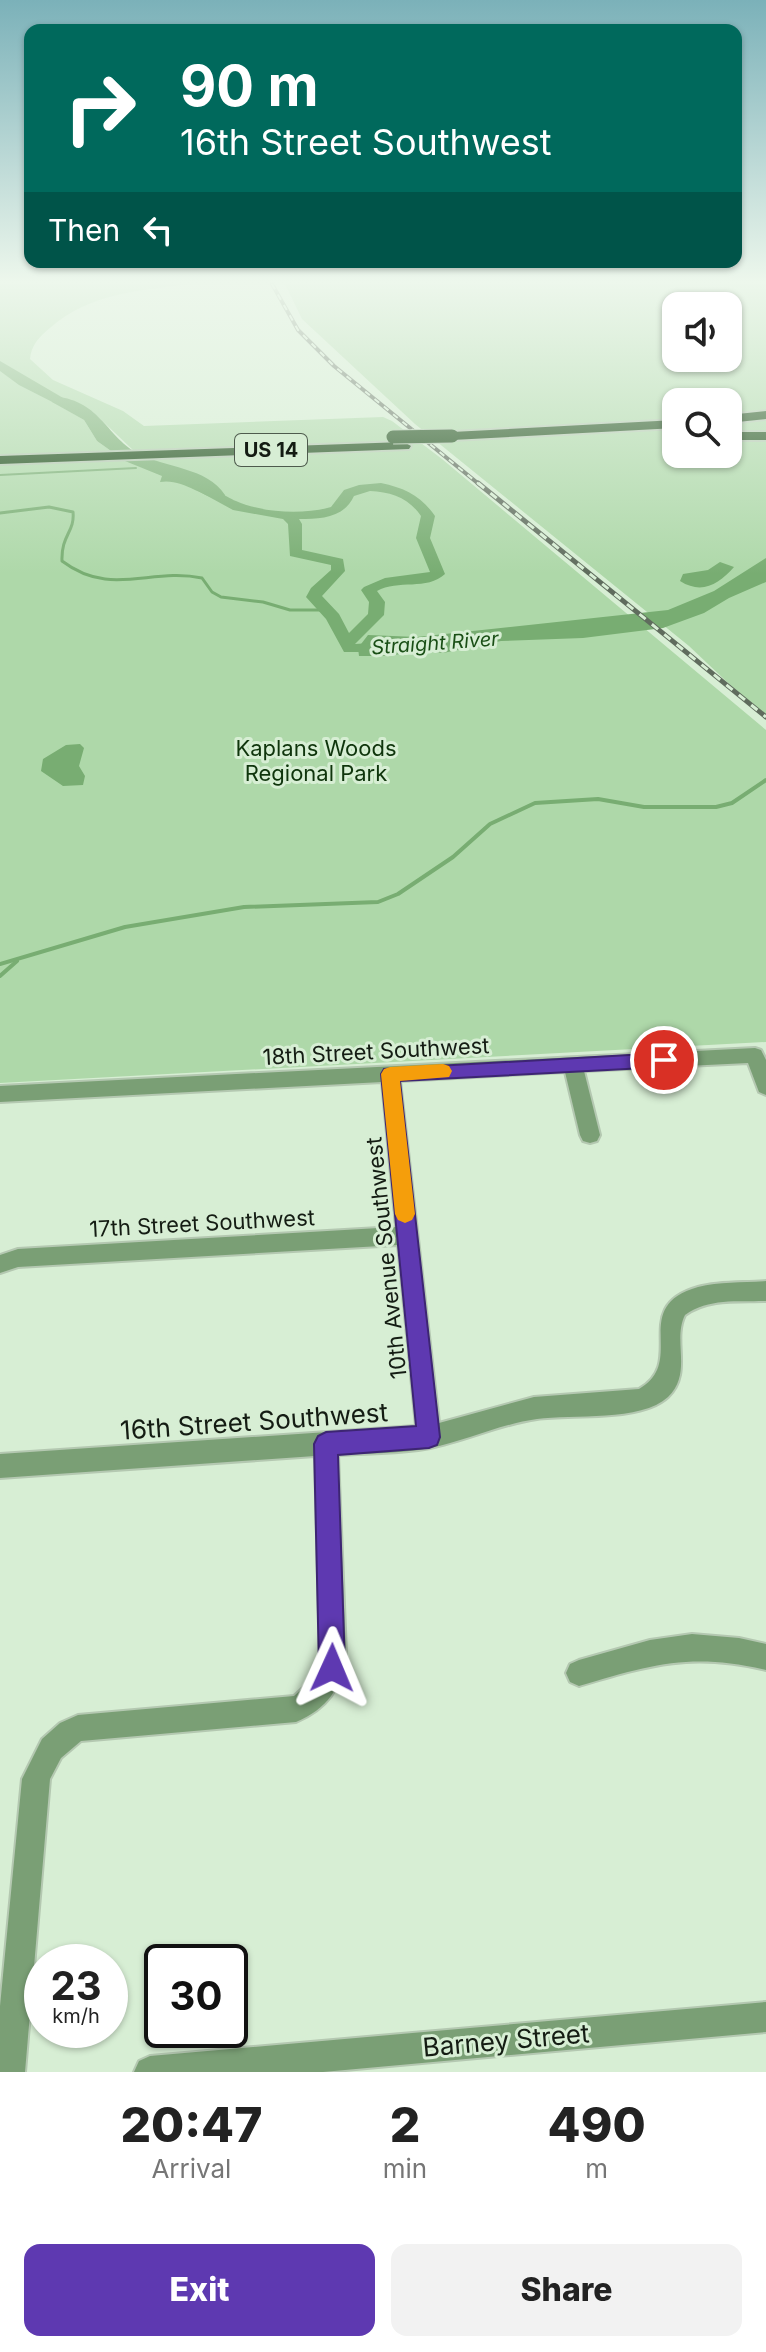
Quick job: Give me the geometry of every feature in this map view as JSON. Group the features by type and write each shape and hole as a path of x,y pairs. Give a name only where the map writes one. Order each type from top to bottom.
{"highway":[{"path":"742,419 766,417"},
{"name":"US 14","path":"0,460 160,449 662,430"},
{"path":"742,434 766,434"},
{"name":"US 14","path":"0,450 93,452"}],"street":[{"name":"18th Street Southwest","path":"0,1094 755,1055 766,1087"},
{"path":"573,1065 590,1135"},
{"name":"10th Avenue Southwest","path":"390,1074 429,1437"},
{"name":"17th Street Southwest","path":"0,1264 18,1258 407,1235"},
{"name":"16th Street Southwest","path":"0,1466 429,1437 534,1408 642,1400 655,1395 671,1376 674,1366 670,1323 683,1304 703,1295 766,1291"},
{"path":"9,2072 36,1779 42,1761 64,1735 78,1728 296,1709 319,1694 332,1668 333,1654 326,1444"},
{"path":"579,1673 672,1647 695,1645 718,1646 766,1657"},
{"name":"Barney Street","path":"150,2072 316,2065 766,2017"}],"green space":[{"name":"Kaplans Woods Regional Park","path":"0,381 55,381 123,411 144,426 383,417 392,421 442,459 766,730 766,1042 0,1083","holes":["59,396 93,412 134,451 156,462 125,461 97,441 84,420 53,402"]},
{"path":"368,381 766,381 766,719 689,646 415,424"}],"water":[{"path":"51,396 81,404 137,453 208,479 225,495 224,501 184,485 160,482 162,476 125,461 97,441 84,420 52,402"},
{"path":"766,558 766,582 704,613 663,628 583,638 501,641 443,653 420,651 359,656 358,648 368,635 417,637 668,610 714,591"},
{"path":"720,562 734,567 710,586 696,587 680,581 683,574 708,570"},
{"path":"80,744 84,748 79,766 85,776 83,785 63,786 41,771 43,759 66,745"}],"waterway":[{"name":"Straight River","path":"21,381 76,409"},
{"path":"0,475 136,468"},
{"name":"Straight River","path":"198,487 238,507 287,514"},
{"name":"Straight River","path":"287,514 309,515 336,510 343,505 349,493 370,487 404,494 422,507 428,516 423,538 438,574 421,580 385,582 369,590 377,602 376,615 346,644"},
{"path":"0,513 49,507 73,512 62,561 97,578 202,578 212,592 221,597 263,602 290,610 326,610"},
{"path":"287,514 295,524 295,553 338,562 338,571 316,591 314,597 333,617 346,644"},
{"name":"Straight River","path":"346,644 350,649 386,647"},
{"path":"0,964 125,927 244,907 378,902 398,894 453,857 490,824 535,803 598,799 644,807 716,807 732,803 766,780"},
{"path":"0,976 17,961"}],"railway":[{"path":"352,381 480,485"},
{"path":"478,483 766,717"}],"slow traffic":[{"path":"405,1214 390,1074 443,1071"}],"route":[{"path":"332,1668 326,1444 429,1437 390,1074 664,1060"}]}
